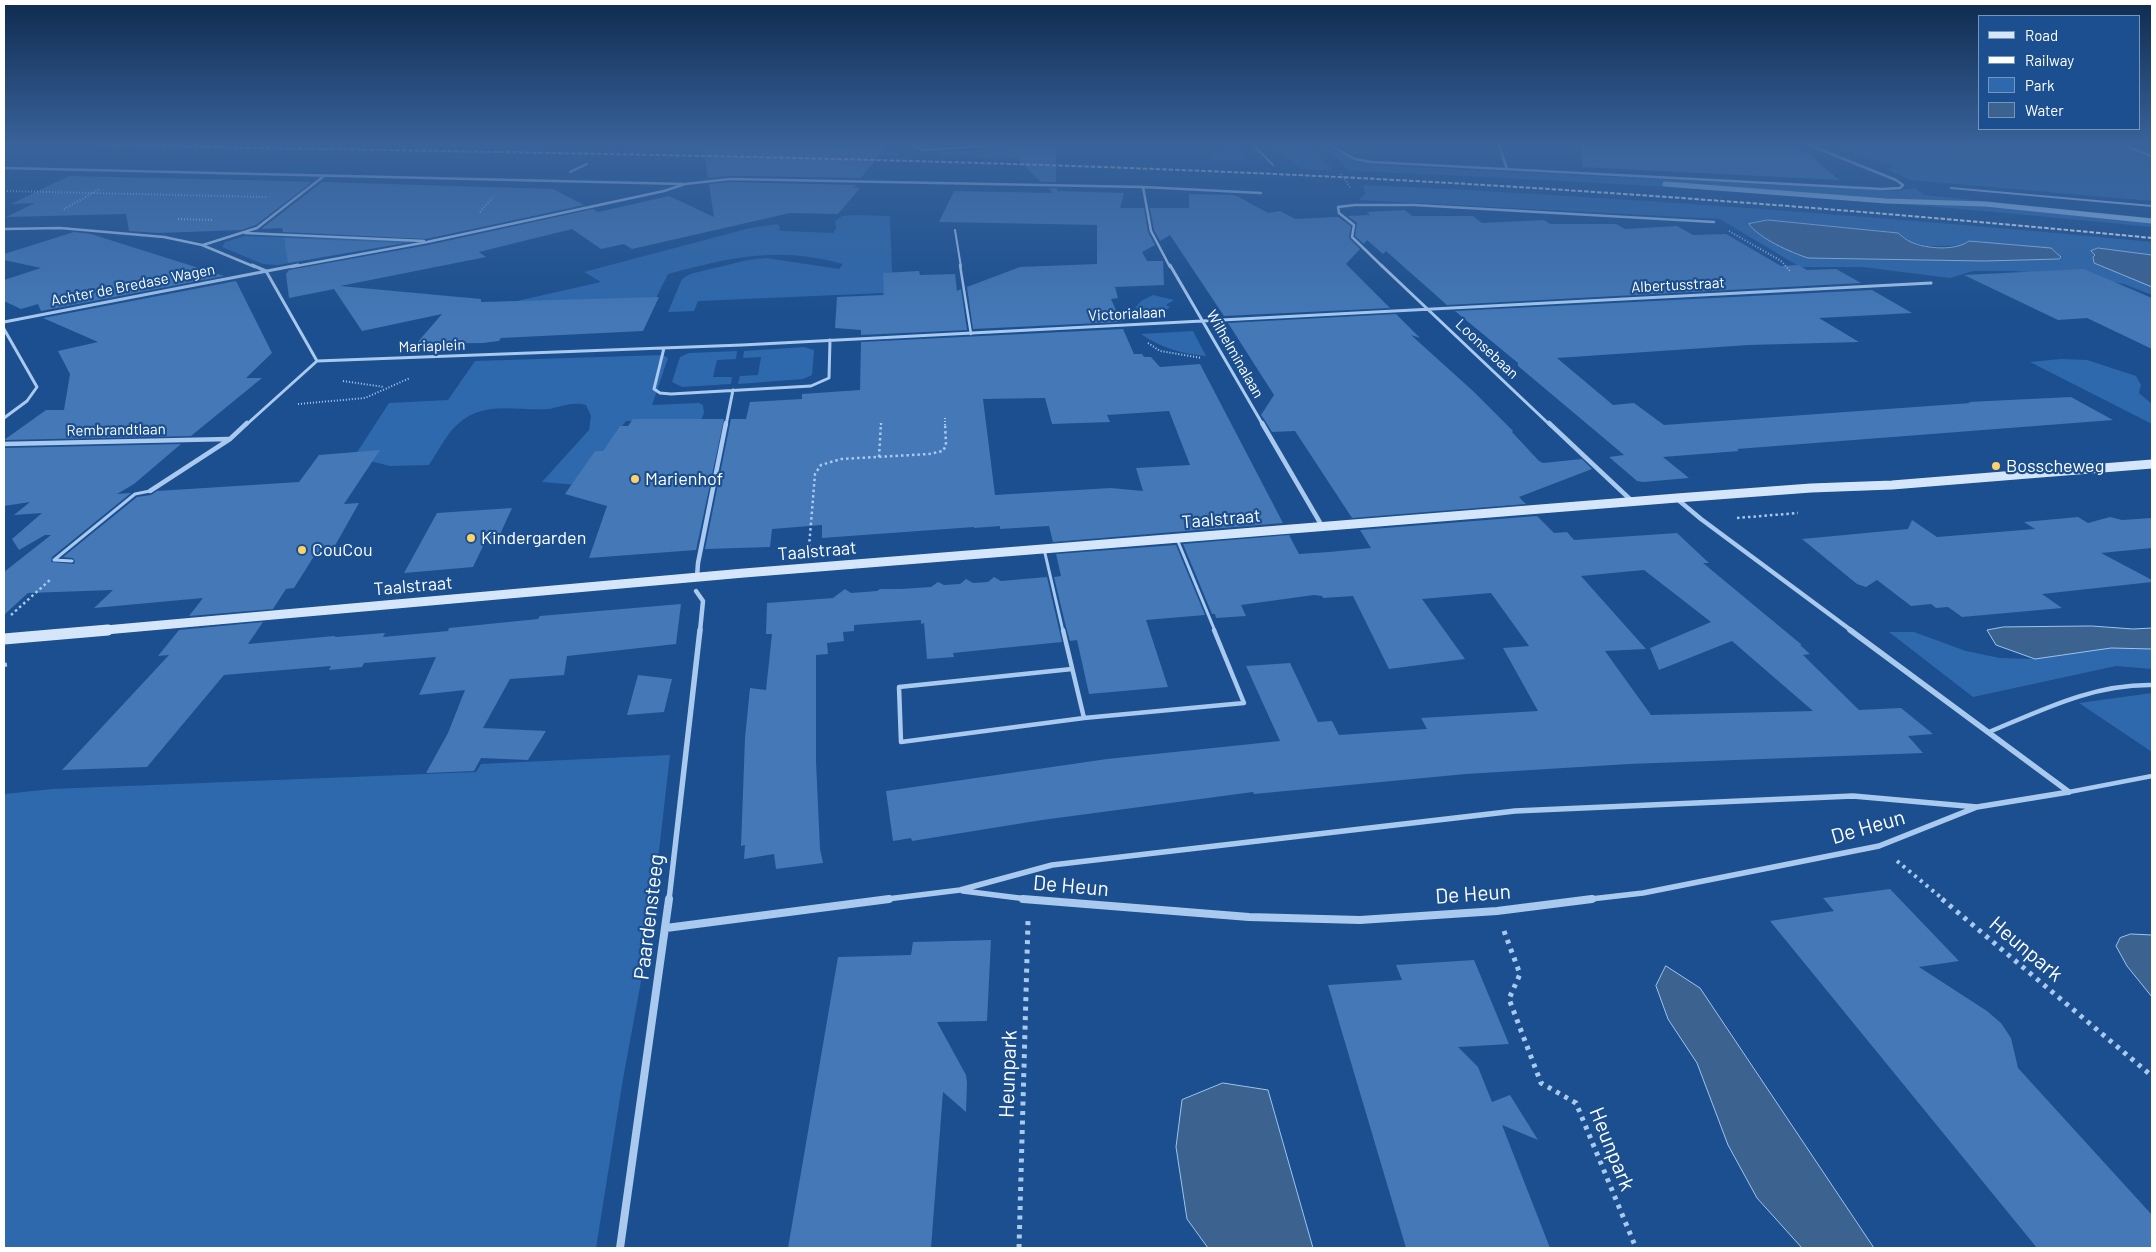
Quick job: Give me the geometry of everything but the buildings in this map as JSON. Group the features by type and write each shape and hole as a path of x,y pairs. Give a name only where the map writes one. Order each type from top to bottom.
{"main road":[{"path":"1633,502 1812,488 1892,485 2152,464"},
{"name":"Taalstraat","path":"4,639 807,568 1633,502"}],"street":[{"path":"202,245 245,234 257,228 289,203"},
{"name":"Achter de Bredase Wagen","path":"4,322 427,242 606,203"},
{"name":"Wilhelminalaan","path":"1147,203 1151,231 1322,526"},
{"name":"Loonsebaan","path":"1633,502 1426,309 1352,237 1354,225 1339,213 1338,207 1355,204 1414,205 1714,222"},
{"path":"4,228 79,229 164,237 202,245 266,271 317,361 230,439 150,491"},
{"path":"245,234 418,240 427,242"},
{"name":"Albertusstraat","path":"1426,309 1931,283"},
{"name":"Victorialaan","path":"830,340 1426,309"},
{"path":"4,329 38,387 34,394 4,418"},
{"path":"664,348 654,389 660,393 733,390 811,386 821,383 829,378 830,340"},
{"name":"Mariaplein","path":"317,361 830,340"},
{"path":"697,578 698,563 733,390"},
{"name":"Rembrandtlaan","path":"4,444 230,439"},
{"path":"1677,498 1709,525 2069,792"},
{"name":"Paardensteeg","path":"620,1248 666,928 703,601 696,591"},
{"name":"De Heun","path":"960,890 1029,900 1249,917 1360,920 1496,911 1642,894 1879,846 1977,807 2069,792"},
{"name":"De Heun","path":"666,928 960,890 1052,865 1516,811 1853,796 1977,807"}],"lane":[{"path":"2123,203 2152,206"},
{"path":"955,230 971,334"},
{"path":"72,560 54,560 135,494 150,491"},
{"path":"1072,669 899,687 901,742 1084,718 1244,703 1177,538"},
{"path":"1044,549 1084,718"},
{"path":"1989,732 2097,689 2140,684 2152,685"},
{"name":"De Heun","path":"2069,792 2152,776"}],"path":[{"path":"62,210 74,203"},
{"path":"474,232 470,228 485,203"},
{"path":"1714,222 1781,261 1790,271 1821,289"},
{"path":"1131,325 1136,334 1160,351 1225,360"},
{"path":"265,407 365,398 384,388 418,377"},
{"path":"807,568 814,474 822,465 841,459 929,454 943,450 946,444 946,418"},
{"path":"879,457 881,422"},
{"path":"4,665 10,664"},
{"name":"Heunpark","path":"1879,846 2152,1076"},
{"name":"Heunpark","path":"1019,1248 1029,900"},
{"name":"Heunpark","path":"1496,911 1520,974 1509,999 1541,1083 1576,1104 1636,1248"}],"green space":[{"path":"1424,203 1679,203 1955,224 2152,242 2152,255 2099,248 2096,255 2113,271 2152,287 2152,295 2124,284 2076,275 1973,271 1950,278 1863,267 1800,267 1720,219","holes":["1768,220 1898,233 1911,242 1928,246 2016,245 2051,248 2058,253 2059,259 1984,261 1808,258 1793,253 1749,224"]},
{"path":"1894,203 2008,203 2152,218 2152,227 2052,217"},
{"path":"842,216 890,216 893,273 884,327 883,293 698,301 694,311 668,312 682,279 690,274 748,260 766,258 839,269 843,264 797,256 755,256 713,263 668,274 655,300 495,306 601,282 584,272 750,228 777,224 780,227 779,230 784,231 833,233 836,228 835,221"},
{"path":"245,236 412,242 278,265 263,264 222,247 225,242"},
{"path":"1153,295 1174,300 1166,305 1170,307 1166,310 1161,309 1156,312 1135,308 1141,301"},
{"path":"1193,331 1206,356 1172,349 1156,343 1141,334"},
{"path":"804,347 814,350 812,375 803,379 738,384 740,376 758,375 761,357 743,358 744,351"},
{"path":"737,351 736,359 717,360 713,377 732,377 731,384 682,387 672,382 680,357 689,353"},
{"path":"663,355 668,358 652,405 699,403 703,405 704,413 701,421 626,421 577,485 542,482 589,430 591,416 586,405 581,404 548,409 501,408 478,412 454,428 429,465 390,466 354,457 389,403 448,400 475,361"},
{"path":"2061,359 2087,360 2136,376 2141,385 2139,393 2152,404 2152,424 2030,362"},
{"path":"1889,632 1914,632 1966,651 2000,658 2035,659 2111,648 2152,649 2152,669 2116,666 1973,697"},
{"path":"2152,693 2152,752 2079,703"},
{"path":"670,755 649,938 623,1079 596,1248 4,1248 4,794 52,789 476,772 481,764"}],"water":[{"path":"1768,220 1898,233 1911,242 1941,248 1957,246 1969,241 2051,248 2061,257 2059,259 1984,261 1808,258 1767,240 1749,224"},
{"path":"2098,248 2152,255 2152,287 2094,263 2093,257 2095,255 2091,251"},
{"path":"2092,626 2133,629 2152,628 2152,649 2111,648 2035,659 1996,645 1987,630 2003,627"},
{"path":"2131,934 2152,935 2152,997 2127,966 2116,946 2120,938"},
{"path":"1666,966 1700,988 1874,1248 1802,1248 1757,1198 1728,1145 1697,1063 1668,1019 1656,986"},
{"path":"1223,1083 1268,1090 1313,1248 1208,1248 1187,1219 1176,1147 1182,1100"}],"waterway":[{"path":"1966,203 2152,221"}],"railway":[{"path":"1747,203 1927,217 2152,238"}],"place":[{"name":"Bosscheweg","path":"1996,466"},
{"name":"Marienhof","path":"635,479"},
{"name":"Kindergarden","path":"471,538"},
{"name":"CouCou","path":"302,550"}]}
